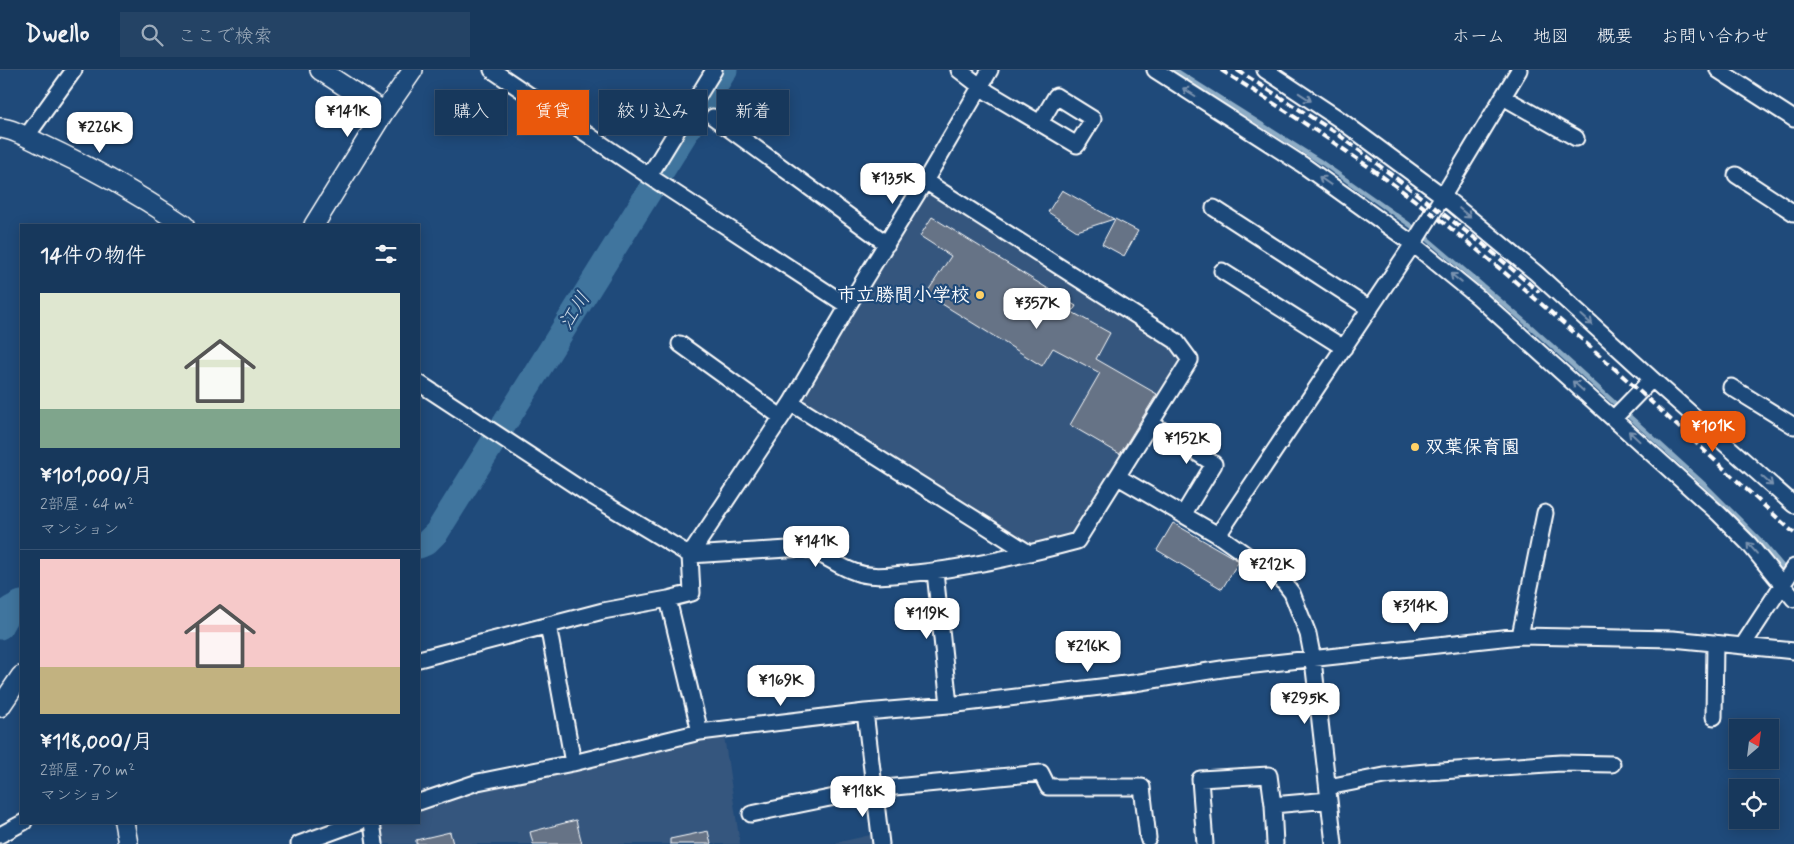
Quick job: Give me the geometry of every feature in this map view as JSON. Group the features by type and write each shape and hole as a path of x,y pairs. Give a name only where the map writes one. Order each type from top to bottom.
{"street":[{"path":"26,137 74,70"},
{"path":"320,70 384,112"},
{"path":"315,224 384,112 413,70"},
{"path":"492,70 649,176 848,306"},
{"path":"649,176 714,70"},
{"path":"959,70 989,93 1040,123"},
{"path":"420,659 603,611 692,593 690,555 791,404 990,70"},
{"path":"1154,70 1303,165 1413,244 1478,297 1719,514 1749,544 1794,598"},
{"path":"1265,70 1339,119 1444,196 1536,273 1794,505"},
{"path":"1218,535 1413,244 1444,196 1519,70"},
{"path":"1718,70 1794,119"},
{"path":"1503,97 1576,138"},
{"path":"713,116 886,244"},
{"path":"0,128 26,137 69,157 133,191 182,224"},
{"path":"1736,175 1794,213"},
{"path":"420,384 582,490 690,555 804,548 817,551 855,572 876,576 935,572 1077,541 1190,360 1176,341 925,182"},
{"path":"1214,208 1370,309"},
{"path":"1222,271 1344,348"},
{"path":"680,344 781,417"},
{"path":"1614,418 1652,379"},
{"path":"1731,388 1794,426"},
{"path":"791,404 1029,553"},
{"path":"1151,423 1214,464 1183,515"},
{"path":"1118,477 1218,535 1282,580 1292,593 1308,634 1313,660 1334,844"},
{"path":"1520,636 1545,513"},
{"path":"1743,645 1794,567"},
{"path":"935,572 949,705"},
{"path":"668,599 700,732"},
{"path":"548,625 573,764"},
{"path":"420,802 478,782 573,764 700,732 1134,683 1228,668 1520,636 1673,638 1794,651"},
{"path":"1714,717 1715,643"},
{"path":"0,707 20,677"},
{"path":"865,712 881,844"},
{"path":"1273,805 1328,794 1384,776 1560,763 1612,764"},
{"path":"751,814 874,789 1041,773 1048,787 1142,787 1148,838"},
{"path":"1205,844 1200,779 1269,775 1275,844"},
{"path":"0,835 20,824"},
{"path":"124,824 128,844"},
{"path":"299,844 353,824"},
{"path":"372,824 375,844"}],"shaded area":[{"path":"925,181 1176,341 1190,360 1077,541 1029,553 791,403"},
{"path":"723,729 740,844 375,844 372,824 420,824 420,802"},
{"path":"879,833 881,844 831,844"}],"building":[{"path":"1062,190 1114,219 1077,231 1048,212"},
{"path":"932,217 1076,306 1072,312 1110,333 1096,359 1157,394 1120,454 1070,425 1100,373 1053,348 1042,366 926,294 951,256 920,236"},
{"path":"1115,219 1138,231 1124,256 1102,244"},
{"path":"1173,523 1239,561 1222,589 1157,550"},
{"path":"576,820 582,844 533,844 530,832"},
{"path":"708,831 711,844 670,844 670,839"},
{"path":"450,832 453,844 416,844 416,840"}],"waterway":[{"name":"江川","path":"420,546 426,543 437,532 725,70"},
{"path":"1175,70 1321,162 1417,230 1531,327 1707,487 1761,541 1788,573"},
{"name":"江川","path":"0,627 10,609 20,604"}],"railway":[{"path":"1221,70 1366,165 1494,263 1581,339 1794,533"},
{"path":"1237,70 1335,132 1484,245 1539,292"}],"place":[{"name":"市立勝間小学校","path":"980,295"},
{"name":"双葉保育園","path":"1415,447"}]}
